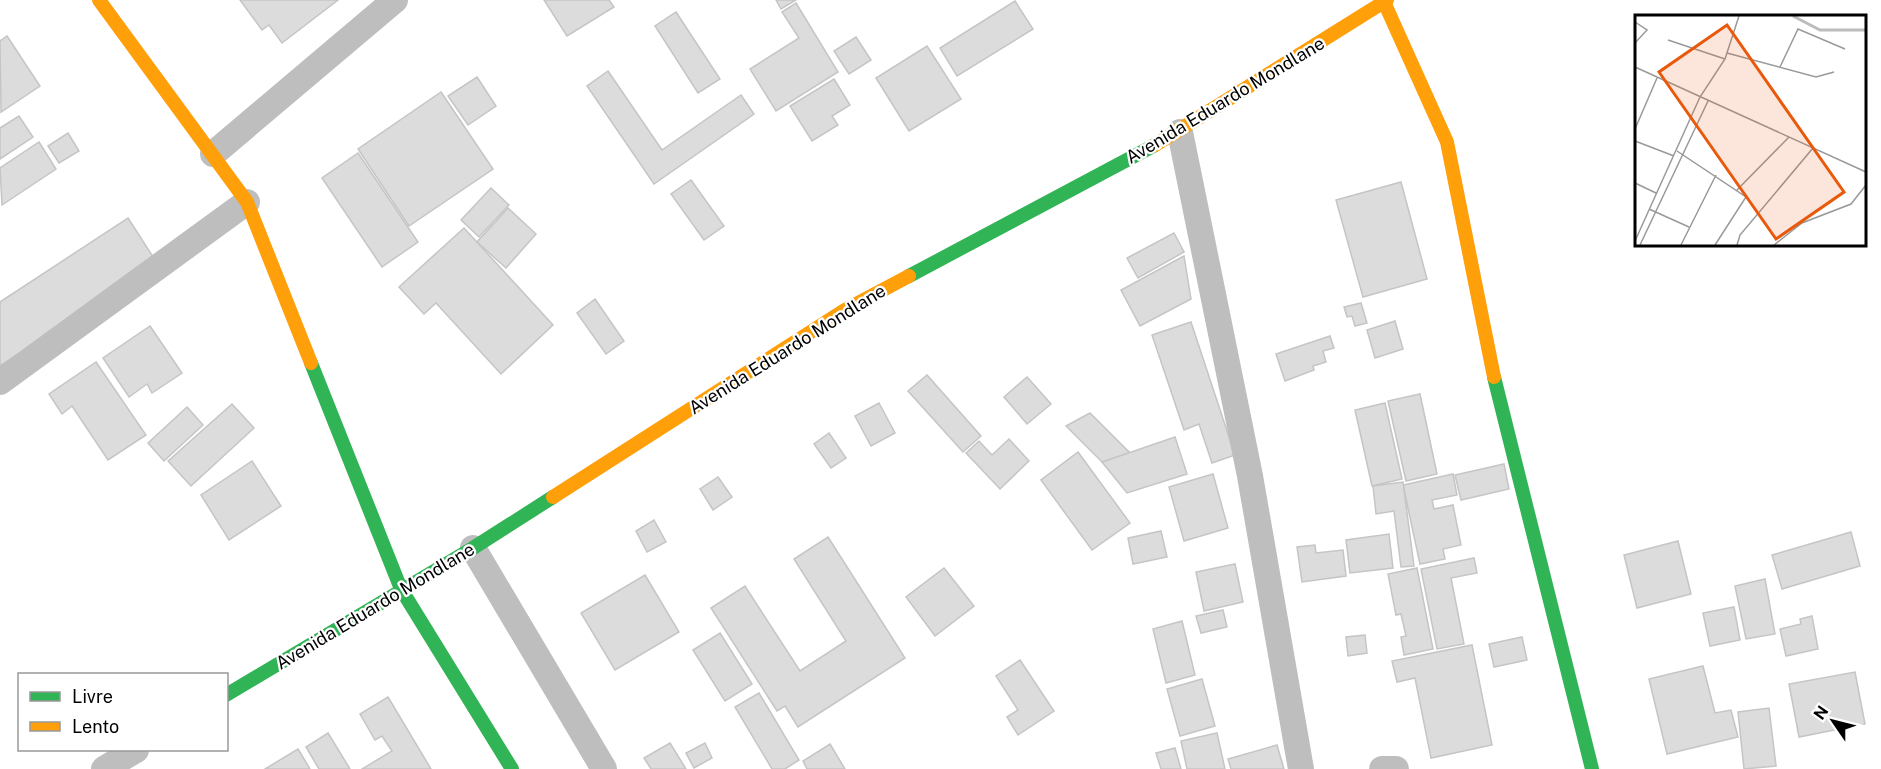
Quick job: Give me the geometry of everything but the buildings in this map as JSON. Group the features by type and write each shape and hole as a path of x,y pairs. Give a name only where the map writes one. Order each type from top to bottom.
{"street":[{"path":"99,0 246,202 401,589 512,769"},
{"path":"213,154 395,0"},
{"path":"1386,1 1447,142 1498,400 1592,769"},
{"name":"Avenida Eduardo Mondlane","path":"228,693 473,548 845,310 1180,132 1386,1"},
{"path":"1180,132 1250,476 1301,769"},
{"path":"0,382 246,202"},
{"path":"473,548 604,769"},
{"path":"104,769 134,751"},
{"path":"1382,769 1396,769"}],"traffic: fast":[{"path":"909,276 1155,145"},
{"path":"311,363 401,589 512,769"},
{"path":"1494,377 1592,769"},
{"path":"228,694 473,548 553,497"}],"traffic: slow":[{"path":"99,0 247,202 311,363"},
{"path":"1155,145 1387,0"},
{"path":"1384,2 1447,142 1494,377"},
{"path":"553,497 845,310 909,276"}]}
